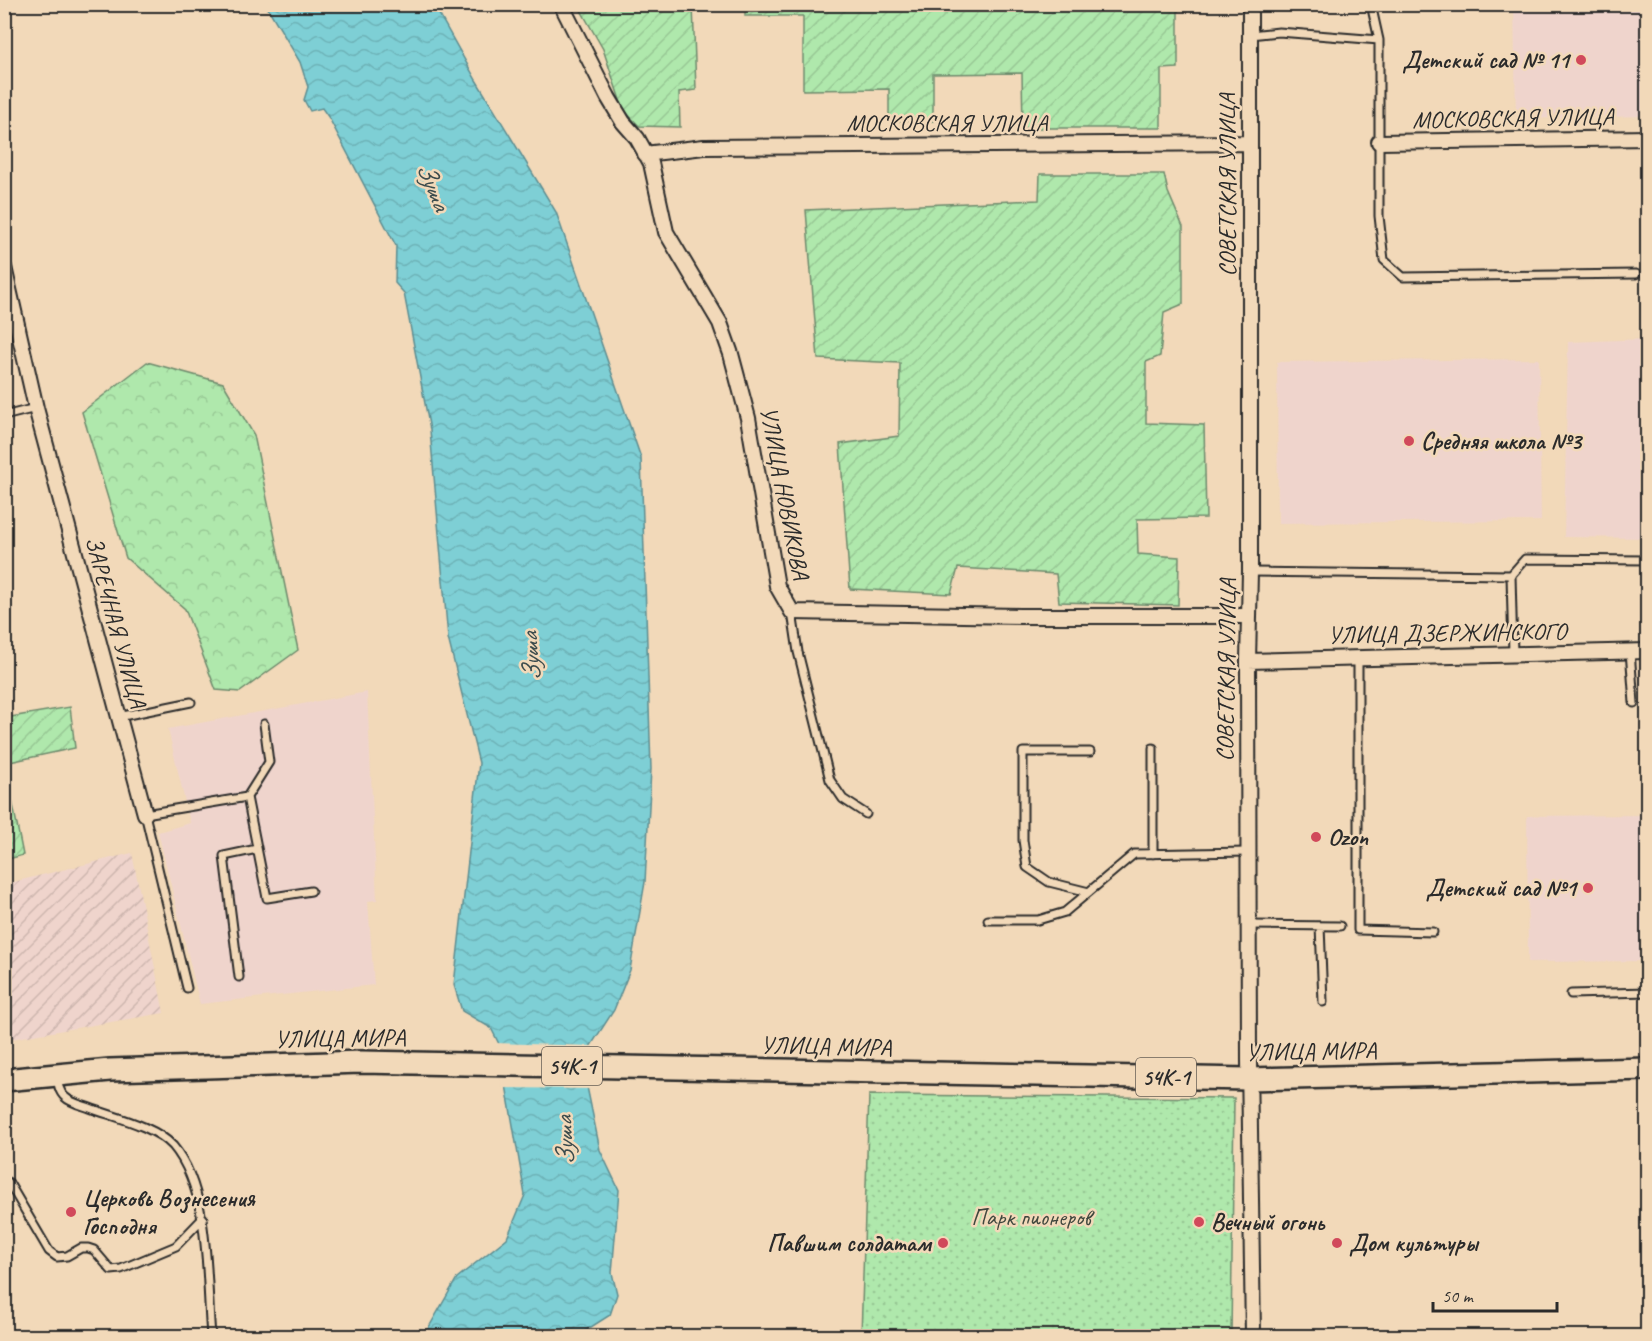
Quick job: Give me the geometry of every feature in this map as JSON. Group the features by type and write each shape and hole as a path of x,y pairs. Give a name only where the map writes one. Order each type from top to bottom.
{"main road":[{"name":"УЛИЦА МИРА","path":"4,1080 57,1074 361,1062 1250,1079 1647,1069"}],"street":[{"name":"УЛИЦА НОВИКОВА","path":"561,4 608,98 651,163 666,232 720,323 748,418 777,586 792,612 1020,616 1248,616"},
{"name":"СОВЕТСКАЯ УЛИЦА","path":"1250,4 1248,925 1253,1336"},
{"name":"МОСКОВСКАЯ УЛИЦА","path":"1379,142 1647,138"},
{"name":"МОСКОВСКАЯ УЛИЦА","path":"645,154 704,147 1250,143"},
{"name":"ЗАРЕЧНАЯ УЛИЦА","path":"4,267 36,408 146,814"},
{"name":"УЛИЦА ДЗЕРЖИНСКОГО","path":"1248,661 1647,651"}],"lane":[{"path":"1371,4 1379,40 1379,216 1384,260 1403,277 1636,274"},
{"path":"1250,35 1280,32 1379,40"},
{"path":"4,416 36,408"},
{"path":"1513,654 1511,575 1525,559 1647,560"},
{"path":"1250,572 1511,575"},
{"path":"792,612 798,652 830,780 843,799 866,814"},
{"path":"1630,651 1634,703"},
{"path":"1358,658 1358,930 1433,932"},
{"path":"118,717 191,702"},
{"path":"264,724 269,762 247,797 267,898 311,891"},
{"path":"1153,748 1153,854"},
{"path":"1089,892 1049,882 1027,867 1023,840 1023,752 1090,752"},
{"path":"146,814 247,797"},
{"name":"ЗАРЕЧНАЯ УЛИЦА","path":"146,814 187,988"},
{"path":"239,977 224,856 257,849"},
{"path":"988,920 1038,920 1065,912 1134,854 1248,852"},
{"path":"1248,925 1340,926"},
{"path":"1320,926 1323,1002"},
{"path":"1571,994 1647,992"},
{"path":"57,1074 58,1086 63,1096 75,1103 144,1128 170,1143 182,1157 190,1174 202,1218 211,1336"},
{"path":"4,1179 9,1183 49,1251 57,1257 67,1256 81,1248 88,1248 94,1250 111,1270 130,1265 176,1246 202,1218"}],"shaded area":[{"name":"Детский сад № 11","path":"1514,5 1647,5 1647,116 1516,119"},
{"path":"1647,339 1647,538 1564,537 1568,342"},
{"name":"Средняя школа №3","path":"1539,359 1541,521 1278,523 1277,362"},
{"path":"367,692 377,900 368,901 374,985 200,1004 158,832 190,823 168,729"},
{"name":"Детский сад №1","path":"1647,815 1647,961 1528,962 1527,816"},
{"path":"132,853 164,1013 5,1040 5,884"}],"green space":[{"path":"578,5 693,5 696,90 679,92 680,127 639,126 623,109 603,49"},
{"path":"745,5 1178,5 1178,68 1161,69 1161,128 1023,128 1022,73 933,74 933,121 889,121 889,89 803,90 803,16 745,16"},
{"path":"1040,174 1164,174 1168,192 1183,227 1183,304 1164,312 1160,356 1146,362 1146,423 1204,425 1206,518 1137,519 1138,554 1179,557 1178,605 1059,602 1056,574 958,568 951,594 850,589 840,444 899,436 900,363 818,359 806,210 1039,200"},
{"path":"147,362 223,383 254,435 298,650 240,692 216,690 185,609 126,558 82,412"},
{"path":"70,707 75,748 5,763 5,718"},
{"path":"5,765 23,855 4,860"},
{"name":"Парк пионеров","path":"869,1095 1234,1098 1231,1336 861,1336"}],"water":[{"name":"Зуша","path":"266,5 434,5 476,80 556,212 641,458 651,769 645,882 630,970 614,1010 588,1050 584,1072 600,1150 619,1190 612,1273 617,1294 610,1315 577,1336 424,1336 457,1278 507,1238 525,1195 499,1044 491,1028 462,1011 454,985 479,763 448,638 430,430 404,293 395,283 396,246 329,118 322,108 310,111 304,100 308,87 300,62"}],"pier":[{"path":"495,1043 594,1046 588,1071 591,1089 503,1088"}],"place":[{"name":"Детский сад № 11","path":"1581,60"},
{"name":"Средняя школа №3","path":"1409,441"},
{"name":"Ozon","path":"1316,837"},
{"name":"Детский сад №1","path":"1588,888"},
{"name":"Церковь Вознесения Господня","path":"71,1212"},
{"name":"Вечный огонь","path":"1199,1222"},
{"name":"Павшим солдатам","path":"943,1243"},
{"name":"Дом культуры","path":"1337,1243"}]}
